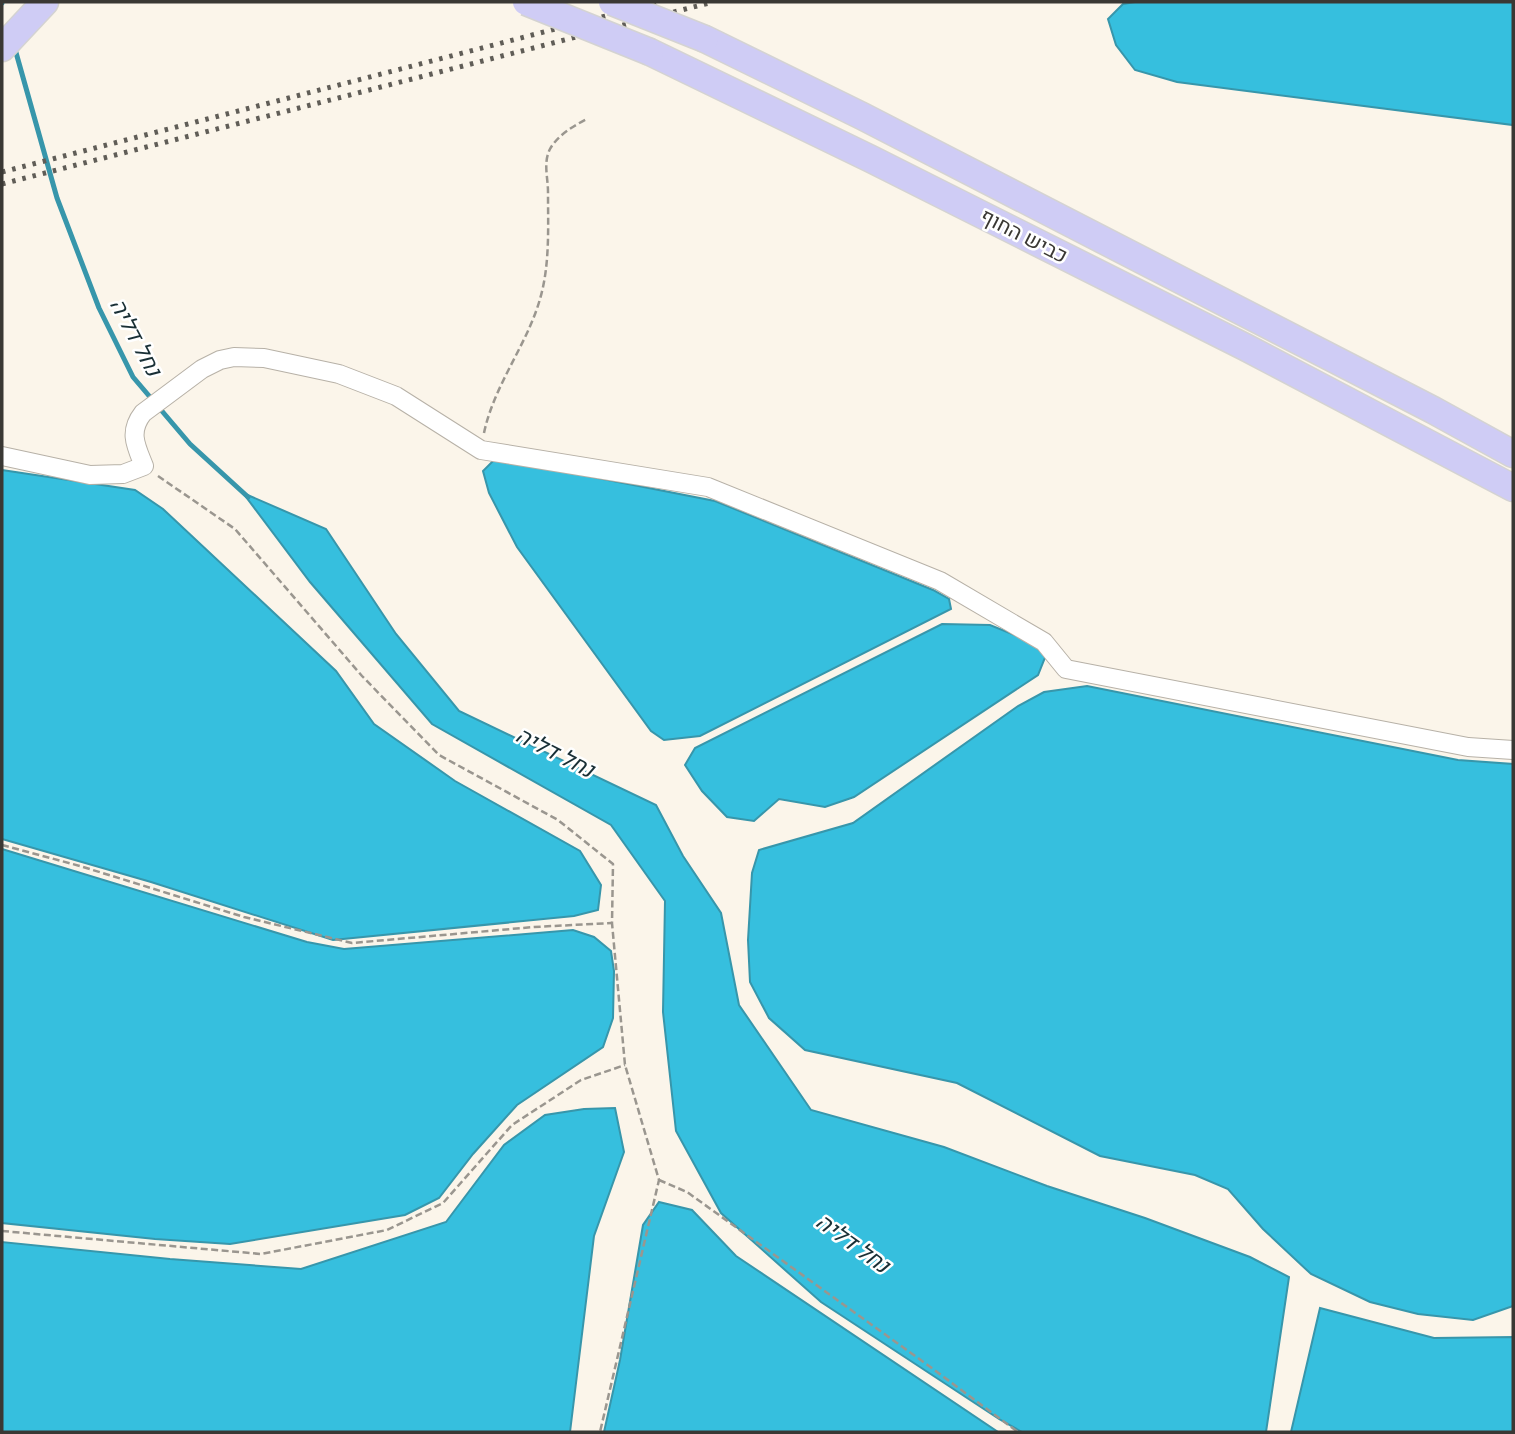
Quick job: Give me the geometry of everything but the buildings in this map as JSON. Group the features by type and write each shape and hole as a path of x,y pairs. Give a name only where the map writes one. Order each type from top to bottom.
{"highway":[{"path":"2,28 28,2"},
{"path":"2,48 45,2"},
{"name":"כביש החוף","path":"526,2 650,52 871,159 1183,316 1513,488"},
{"name":"כביש החוף","path":"612,2 705,39 862,116 1433,410 1513,454"}],"street":[{"path":"2,456 90,475 123,474 144,466 135,445 134,431 143,413 180,384 220,360 234,357 264,358 339,373 396,396 481,450 708,488 940,581 1044,642 1066,669 1468,747 1513,750"}],"path":[{"path":"481,450 489,413 527,333 542,294 547,260 546,158 558,138 587,119"},
{"path":"144,466 235,529 362,676 439,755 558,820 613,864 612,923 625,1065 659,1180 600,1432"},
{"path":"2,845 80,866 244,917 352,943 612,923"},
{"path":"2,1231 261,1254 387,1230 443,1203 512,1125 580,1080 625,1065"},
{"path":"659,1180 687,1192 1018,1432"}],"water":[{"path":"1513,2 1513,125 1177,82 1135,70 1116,45 1108,19 1123,4"},
{"path":"496,458 715,501 933,590 949,599 951,609 700,736 664,740 651,731 517,547 489,493 483,471"},
{"path":"2,470 135,490 163,509 336,671 374,724 455,781 580,851 601,885 598,910 574,916 333,940 151,882 2,839"},
{"path":"243,493 326,529 396,634 459,711 656,805 683,856 721,913 739,1005 811,1110 944,1147 1250,1257 1289,1277 1266,1432 1022,1432 821,1302 721,1213 676,1131 663,1012 665,901 611,825 432,724 310,582"},
{"path":"942,624 990,625 1027,640 1046,655 1038,675 854,797 825,807 779,799 754,821 727,817 702,791 685,765 695,748"},
{"path":"1087,686 1458,760 1513,764 1513,1306 1473,1320 1418,1314 1370,1302 1311,1274 1263,1229 1228,1189 1195,1175 1100,1156 957,1083 805,1050 769,1018 750,982 748,940 752,873 759,850 853,823 1018,706 1044,692"},
{"path":"2,849 307,942 344,949 573,930 594,937 611,951 614,971 613,1018 603,1047 517,1105 473,1154 439,1198 405,1215 230,1244 2,1223"},
{"path":"615,1108 624,1152 594,1236 570,1432 2,1432 2,1242 301,1269 446,1222 504,1145 545,1115"},
{"path":"659,1202 692,1210 736,1256 998,1432 604,1432 620,1360 643,1225"},
{"path":"1320,1308 1434,1338 1513,1337 1513,1432 1291,1432"}],"waterway":[{"name":"נחל דליה","path":"15,49 57,198 99,308 133,377 190,444 248,497"}],"railway":[{"path":"2,172 660,2"},
{"path":"2,184 713,2"}]}
